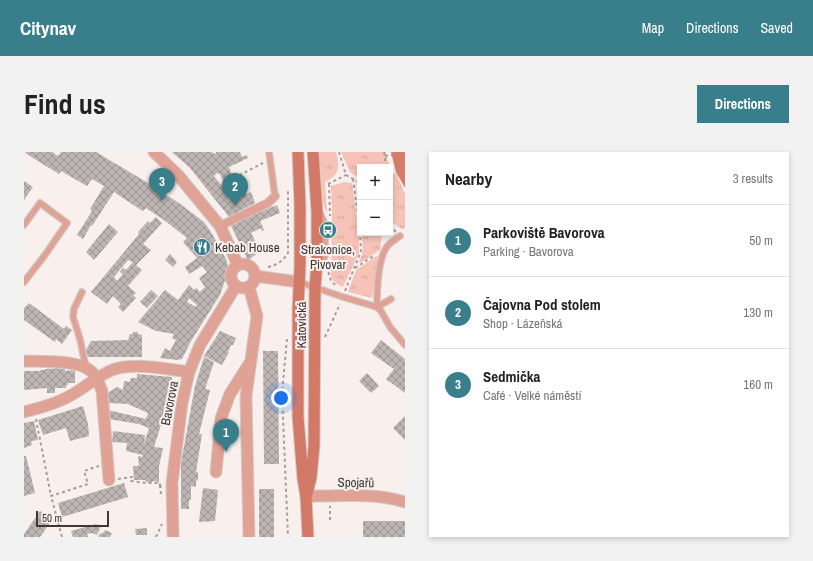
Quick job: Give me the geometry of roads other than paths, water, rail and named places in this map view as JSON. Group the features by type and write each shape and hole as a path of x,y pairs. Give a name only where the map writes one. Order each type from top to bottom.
{"main road":[{"name":"Katovická","path":"298,152 300,206 298,417 306,497 308,537"},
{"name":"Katovická","path":"306,497 311,478 314,446 317,205 313,152"}],"street":[{"path":"154,152 178,175 220,226 242,262 258,272 299,282"},
{"path":"220,226 268,203 275,196"},
{"path":"242,262 231,272 232,282 236,286 242,289 249,287 254,283 258,272"},
{"name":"Bavorova","path":"173,537 172,483 182,403 189,372 200,345 236,286"},
{"path":"249,287 257,316 246,396 249,537"},
{"path":"24,361 72,364 87,368 97,379 102,391 109,480"},
{"path":"216,472 221,418 230,394 251,362"},
{"path":"29,411 63,400 113,370 125,367 141,367 189,372"},
{"name":"Spojařů","path":"306,497 380,497 405,502"}],"lane":[{"path":"269,152 275,196"},
{"path":"24,225 40,204 67,223 24,282"},
{"path":"377,307 380,266 386,248 400,236"},
{"path":"299,282 377,307 390,327 405,345"},
{"path":"82,292 74,309 73,317 87,368"},
{"path":"377,307 391,299"}],"place":[{"name":"Sedmička","path":"162,201"},
{"name":"Čajovna Pod stolem","path":"235,206"},
{"name":"Strakonice, Pivovar","path":"328,230"},
{"name":"Kebab House","path":"202,247"},
{"name":"Parkoviště Bavorova","path":"226,452"}]}
